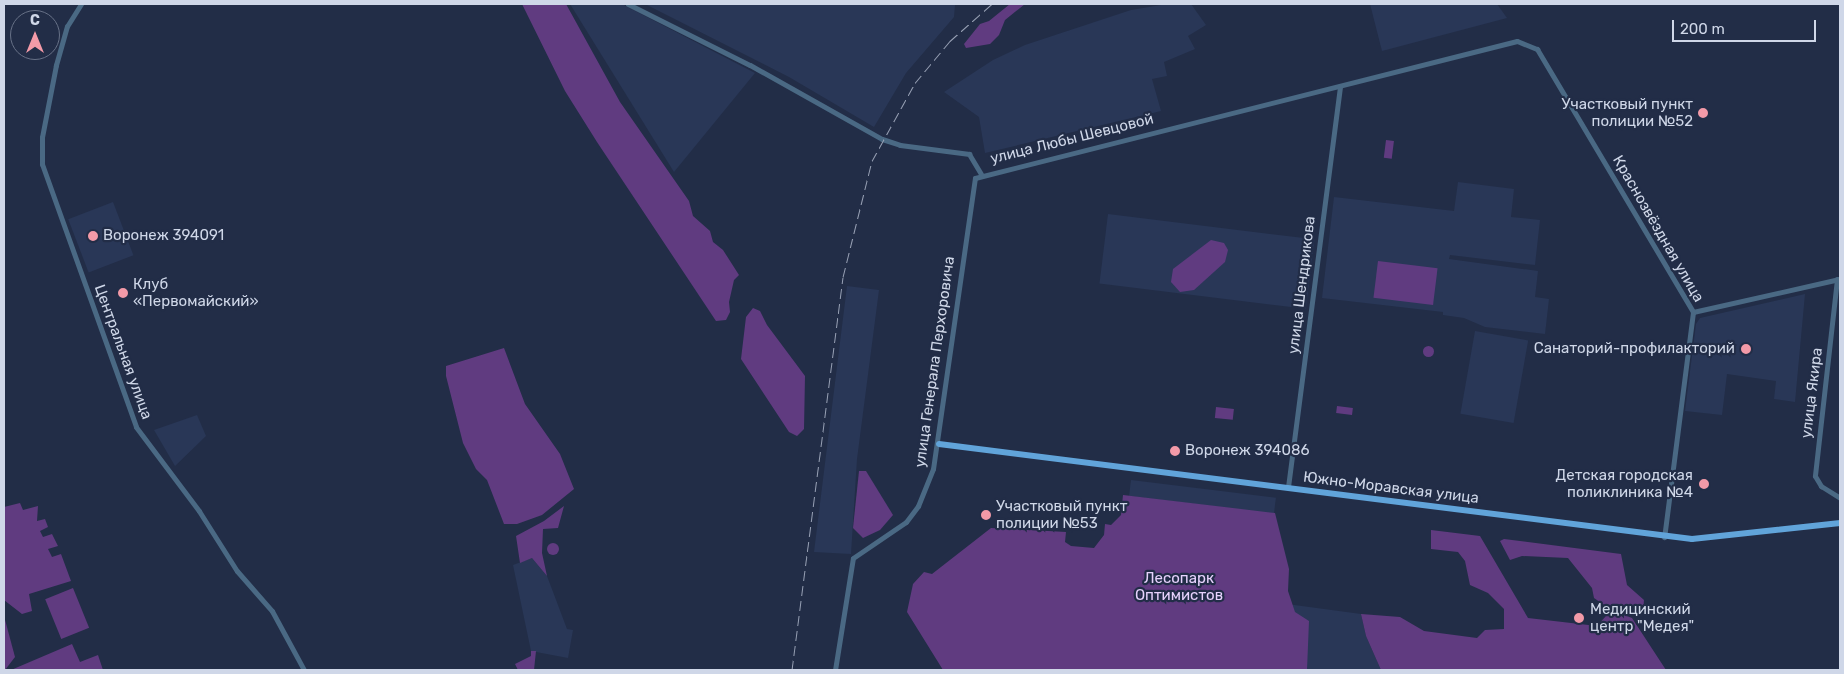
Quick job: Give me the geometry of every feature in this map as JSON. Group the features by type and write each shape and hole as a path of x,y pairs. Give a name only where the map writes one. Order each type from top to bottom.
{"main road":[{"name":"Южно-Моравская улица","path":"938,444 1698,539 1840,523"}],"street":[{"name":"Центральная улица","path":"81,4 67,26 56,64 42,137 42,164 139,433 199,511 237,571 272,611 304,670"},
{"name":"улица Любы Шевцовой","path":"628,4 750,65 882,138 900,145 969,154 980,174 1517,41 1529,43"},
{"name":"Краснозвёздная улица","path":"1529,43 1544,61 1693,312 1664,536"},
{"name":"улица Шендрикова","path":"1288,488 1340,86"},
{"name":"улица Генерала Перхоровича","path":"836,670 853,558 906,522 918,506 933,469 938,444 972,183 980,174"},
{"path":"1693,312 1839,279"},
{"name":"улица Якира","path":"1839,279 1815,476 1821,486 1840,498"}],"shaded area":[{"path":"570,4 622,4 755,73 674,172"},
{"path":"645,4 955,5 954,17 906,73 874,127 789,77"},
{"path":"1167,4 1191,4 1206,25 1188,36 1195,49 1164,62 1167,76 1152,79 1161,111 985,153 979,117 944,92 993,60 1025,45 1131,10"},
{"path":"1370,4 1497,4 1507,18 1382,51"},
{"path":"1458,182 1514,189 1511,217 1540,220 1535,265 1450,255 1449,259 1538,271 1535,297 1549,299 1545,334 1485,327 1464,318 1443,315 1443,312 1322,298 1334,197 1454,211"},
{"path":"113,202 133,255 89,272 68,219"},
{"path":"1108,214 1314,239 1306,309 1099,283"},
{"path":"847,286 879,290 857,459 851,554 814,552"},
{"name":"Cанаторий-профилакторий","path":"1805,294 1795,402 1774,399 1776,381 1727,374 1722,415 1685,411 1696,324 1700,318"},
{"path":"1475,331 1528,340 1514,423 1460,414"},
{"path":"197,415 206,436 175,466 154,430"},
{"path":"1131,480 1276,498 1274,514 1129,496"},
{"path":"532,558 547,576 567,629 573,630 568,658 531,651 513,565"},
{"path":"1287,604 1361,614 1366,636 1381,670 1288,670"}],"green space":[{"path":"522,4 566,4 620,102 689,201 693,216 710,231 713,242 723,250 739,275 734,280 729,302 730,312 726,320 716,321 597,142 565,91"},
{"path":"1010,4 1025,4 1005,20 999,35 990,44 966,48 964,44 980,24 989,21"},
{"path":"1386,140 1394,141 1392,159 1384,158"},
{"path":"1211,240 1224,243 1228,250 1225,262 1194,290 1180,292 1171,282 1173,269"},
{"path":"1378,261 1438,268 1433,305 1373,298"},
{"path":"753,308 760,311 767,325 805,376 804,429 797,436 789,432 741,359 746,317"},
{"path":"1428,345 1434,351 1428,357 1422,351"},
{"path":"504,348 525,404 560,454 574,489 542,515 517,524 504,524 487,480 476,469 463,443 446,376 446,366"},
{"path":"1337,406 1353,408 1352,415 1336,413"},
{"path":"1216,407 1234,409 1233,420 1215,418"},
{"path":"859,471 866,471 893,515 880,530 863,538 853,528"},
{"name":"Лесопарк Оптимистов","path":"1123,495 1275,513 1289,569 1288,591 1295,612 1309,621 1307,670 943,670 907,612 913,584 924,572 932,574 991,528 1066,532 1065,542 1071,546 1094,548 1104,535 1105,524 1111,525 1121,515"},
{"path":"20,503 23,510 38,506 37,521 45,519 48,527 40,531 43,537 52,534 58,546 48,549 52,557 61,554 71,581 29,594 32,611 22,614 4,600 4,507"},
{"path":"564,506 558,528 543,529 542,553 547,576 532,558 520,563 516,536 544,521"},
{"path":"1431,530 1480,536 1528,618 1597,626 1606,616 1616,612 1632,618 1666,670 1381,670 1366,636 1361,614 1400,617 1424,631 1477,638 1485,630 1504,629 1504,609 1488,593 1470,585 1465,561 1458,552 1431,549"},
{"path":"1504,539 1621,554 1627,585 1644,600 1643,613 1620,606 1607,607 1594,598 1592,588 1568,558 1522,556 1510,560 1500,541"},
{"path":"553,543 559,549 553,555 547,549"},
{"path":"73,588 89,628 61,639 45,599"},
{"path":"4,616 15,657 5,670 4,670"},
{"path":"72,644 80,662 98,655 103,670 11,670"},
{"path":"531,651 536,651 534,670 518,670 515,664 531,656"}],"railway":[{"path":"792,670 843,277 872,161 915,83 950,41 992,4"}],"place":[{"name":"Участковый пункт полиции №52","path":"1703,113"},
{"name":"Воронеж 394091","path":"93,236"},
{"name":"Клуб «Первомайский»","path":"123,293"},
{"name":"Cанаторий-профилакторий","path":"1746,349"},
{"name":"Воронеж 394086","path":"1175,451"},
{"name":"Детская городская поликлиника №4","path":"1704,484"},
{"name":"Участковый пункт полиции №53","path":"986,515"},
{"name":"Медицинский центр \"Медея\"","path":"1579,618"}]}
